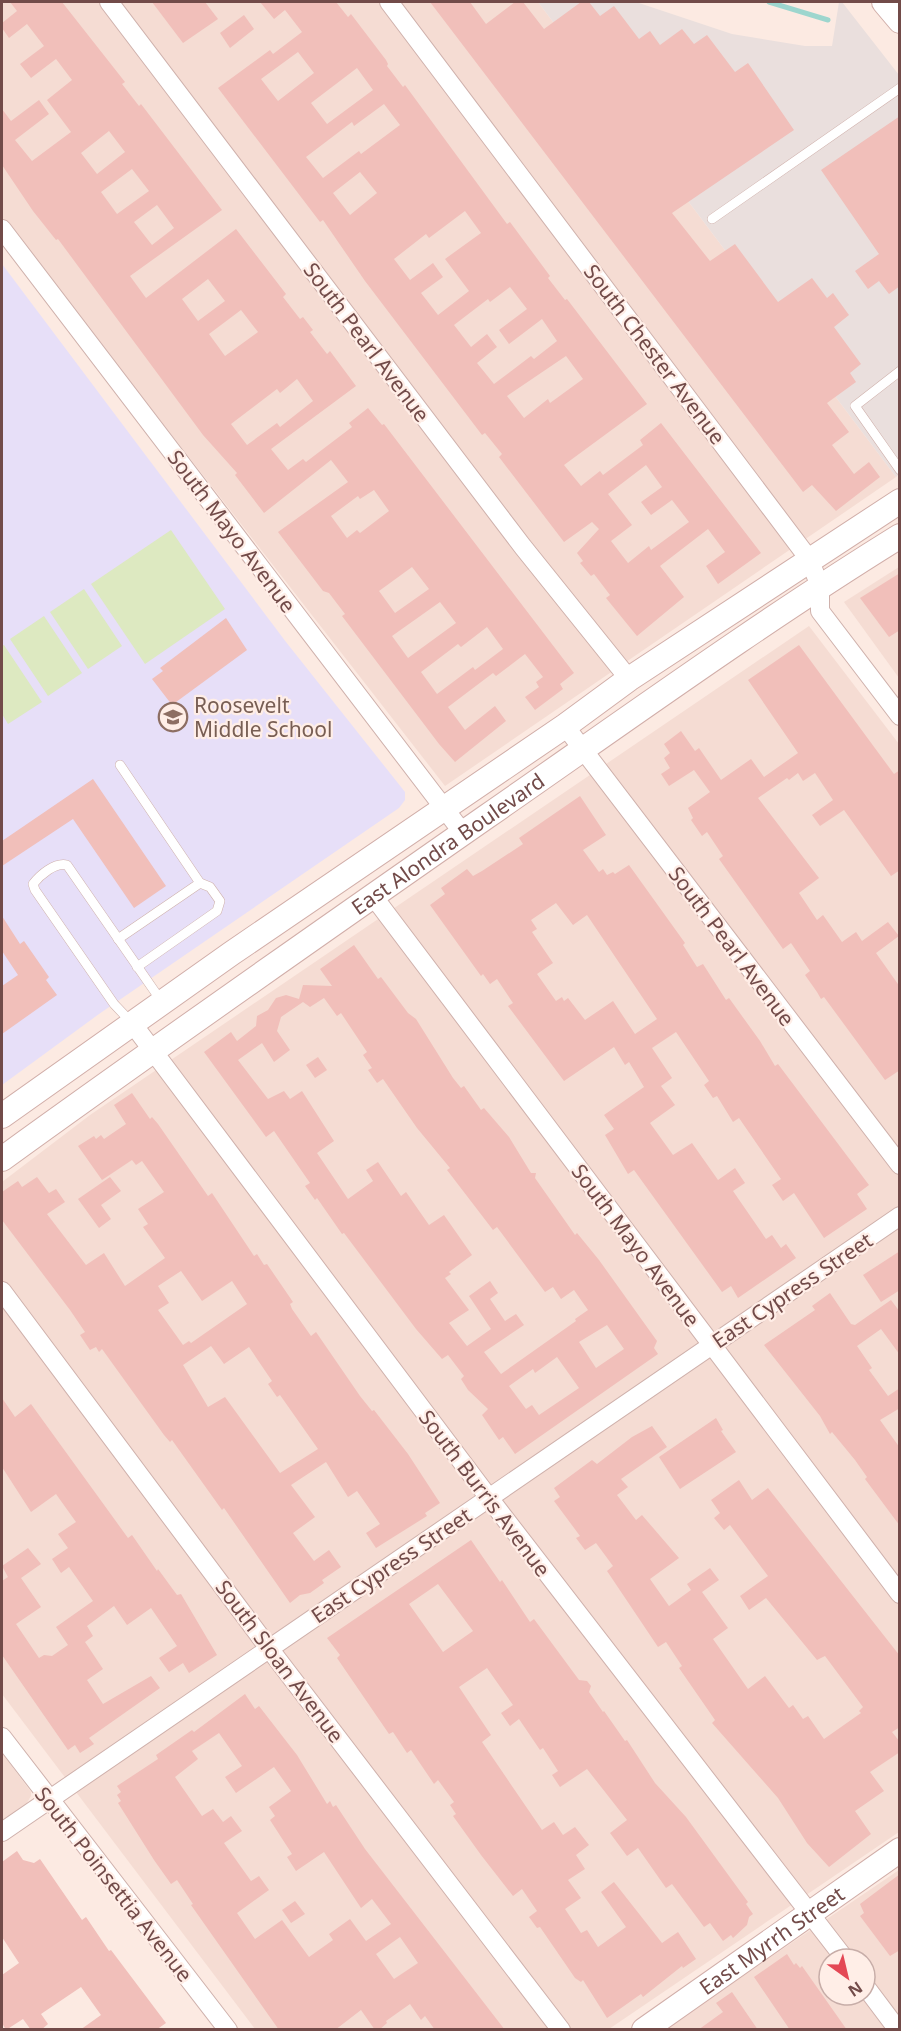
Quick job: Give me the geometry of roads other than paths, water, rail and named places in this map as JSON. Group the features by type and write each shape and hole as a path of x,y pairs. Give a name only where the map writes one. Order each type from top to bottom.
{"main road":[{"path":"884,2 900,21"},
{"name":"East Alondra Boulevard","path":"2,1116 162,1002 565,726 630,678 900,501"},
{"name":"East Alondra Boulevard","path":"2,1159 151,1051 463,833 820,586 900,536"},
{"name":"East Myrrh Street","path":"644,2030 900,1850"}],"street":[{"name":"South Pearl Avenue","path":"109,2 523,547 630,678"},
{"name":"South Chester Avenue","path":"389,2 810,559 820,586 820,611 900,716"},
{"name":"South Mayo Avenue","path":"2,229 463,833"},
{"name":"South Pearl Avenue","path":"565,726 900,1165"},
{"name":"South Mayo Avenue","path":"373,896 900,1594"},
{"name":"South Burris Avenue","path":"132,1023 489,1498 836,1947"},
{"name":"East Cypress Street","path":"2,1832 268,1647 900,1216"},
{"name":"South Sloan Avenue","path":"2,1291 268,1647 561,2030"},
{"name":"South Poinsettia Avenue","path":"2,1737 48,1800 228,2030"},
{"path":"877,2002 898,2030"}],"lane":[{"path":"712,219 900,88"},
{"path":"900,370 855,406 900,470"},
{"path":"120,765 200,883 210,887 219,901 219,909 137,967"},
{"path":"132,1023 114,1004 34,890 33,884 57,865 67,865 162,1002"},
{"path":"118,939 200,883"}],"waterway":[{"path":"769,2 828,20"}],"place":[{"name":"Roosevelt Middle School","path":"173,717"}]}
